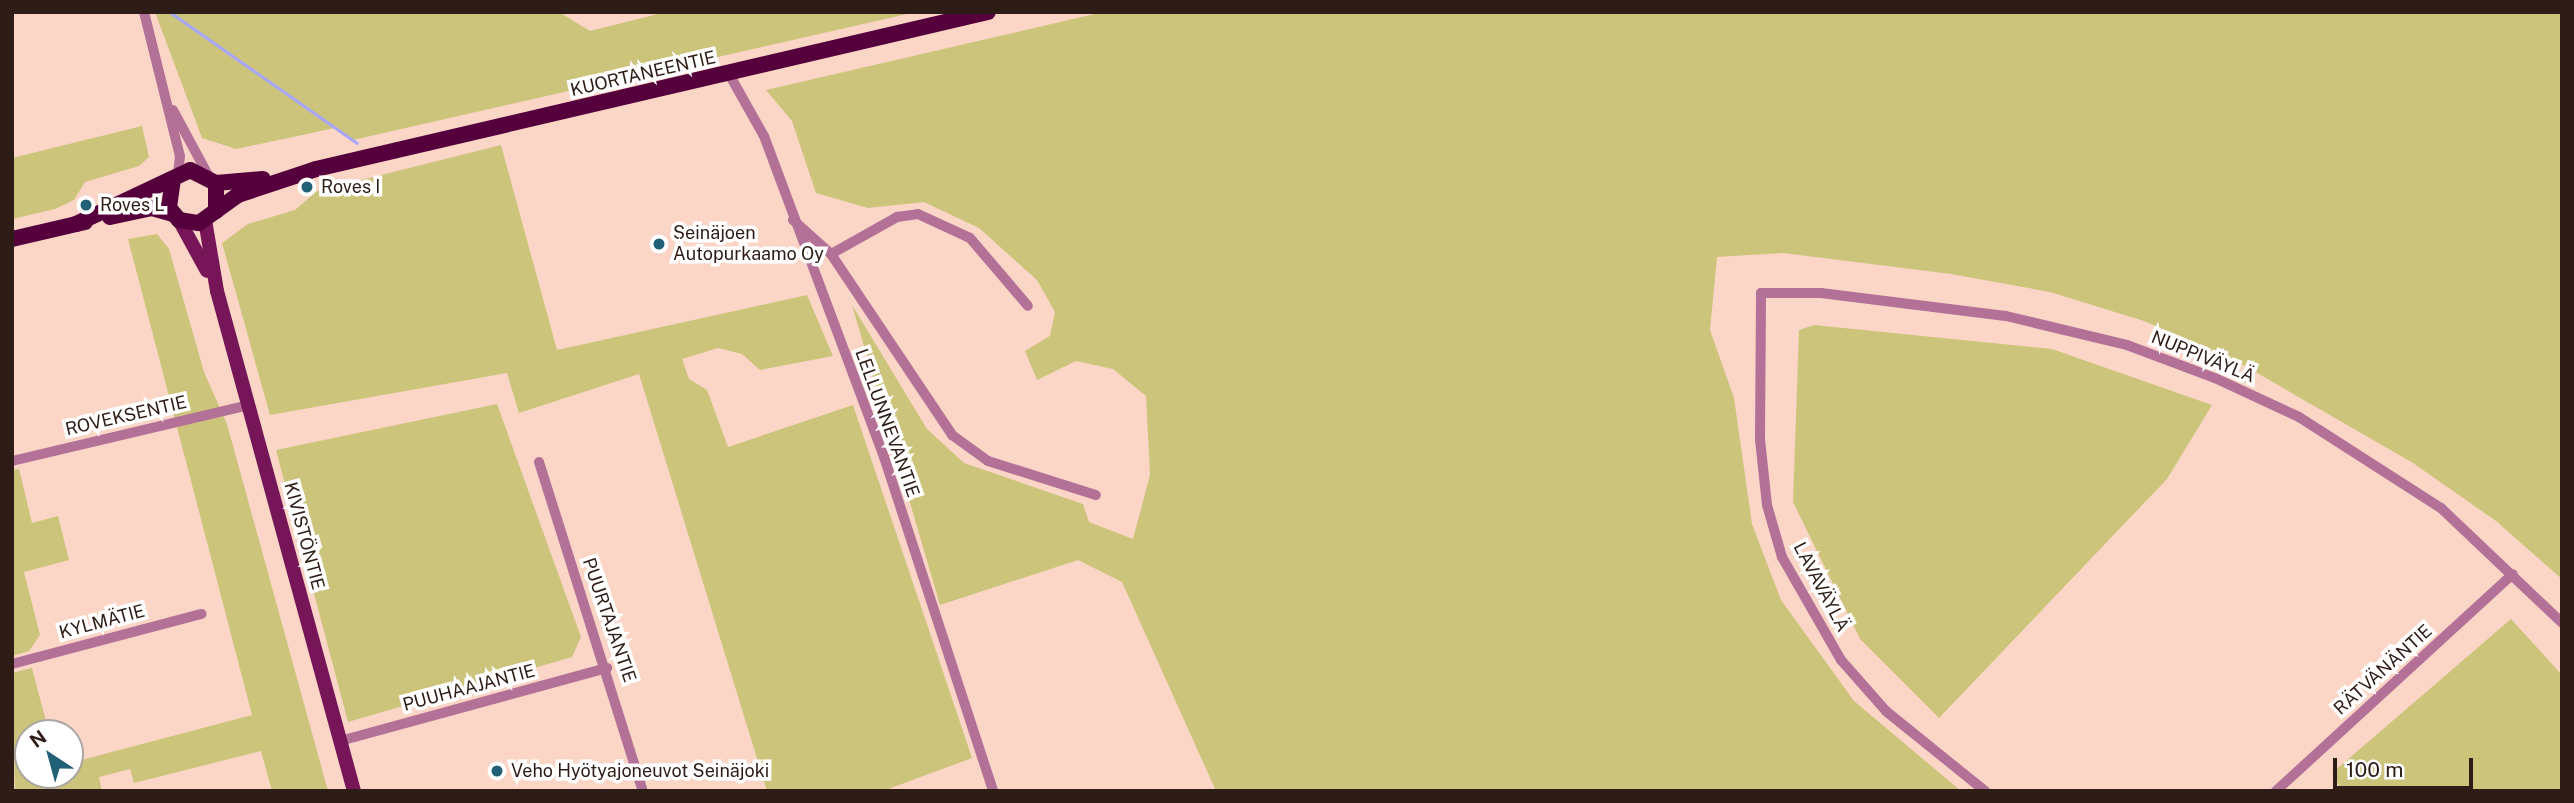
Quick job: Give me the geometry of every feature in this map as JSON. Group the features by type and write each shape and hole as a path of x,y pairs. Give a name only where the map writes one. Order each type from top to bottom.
{"highway":[{"name":"KUORTANEENTIE","path":"211,216 238,195 306,172 988,12"},
{"name":"KUORTANEENTIE","path":"176,177 212,179 306,172"},
{"path":"176,177 167,193 176,217"},
{"path":"76,224 176,177"},
{"path":"12,239 152,208 176,217 211,216 212,179"}],"main road":[{"name":"KIVISTÖNTIE","path":"211,216 217,291 354,791"},
{"name":"KIVISTÖNTIE","path":"176,217 217,291"}],"street":[{"path":"144,12 181,161 176,177"},
{"name":"LELLUNNEVANTIE","path":"729,74 764,136 791,218 884,457 993,791"},
{"path":"166,95 212,179"},
{"path":"831,254 897,217 918,214 970,238 1028,306"},
{"path":"791,218 831,254 952,435 989,461 1096,495"},
{"name":"NUPPIVÄYLÄ","path":"1761,293 1821,293 2006,316 2127,345 2215,377 2374,461 2441,508 2562,622"},
{"name":"LAVAVÄYLÄ","path":"1761,293 1760,440 1767,505 1782,557 1841,660 1886,711 1985,791"},
{"name":"ROVEKSENTIE","path":"12,461 248,405"},
{"name":"PUURTAJANTIE","path":"539,462 607,668 643,791"},
{"name":"RÄTVÄNÄNTIE","path":"2276,791 2513,574"},
{"name":"KYLMÄTIE","path":"12,664 201,614"},
{"name":"PUUHAAJANTIE","path":"340,741 607,668"}],"shaded area":[{"path":"155,12 559,12 590,31 666,12 916,12 353,140 335,128 236,149 202,138"},
{"path":"1103,12 2562,12 2562,579 2496,521 2413,463 2238,362 2144,321 2050,292 1951,274 1783,253 1717,257 1710,330 1734,398 1752,524 1781,600 1854,701 1961,791 1216,791 1122,582 1078,560 940,605 852,305 927,429 964,463 1083,504 1089,522 1133,539 1150,475 1146,396 1113,369 1076,361 1037,380 1025,351 1050,336 1055,312 1037,280 979,228 924,202 868,208 816,193 792,121 766,90"},
{"path":"142,126 149,157 139,166 85,182 74,200 55,209 12,219 12,158"},
{"path":"501,145 557,350 807,295 833,356 760,370 742,354 718,348 682,359 689,379 707,390 728,447 853,405 972,758 883,791 767,791 639,374 519,413 507,373 270,415 222,243 248,224 295,210 317,191"},
{"path":"157,234 169,249 204,372 227,424 328,791 272,791 261,751 134,783 130,769 99,777 102,791 15,791 84,789 84,759 252,715 128,239"},
{"path":"1814,325 2052,349 2212,405 2167,479 1939,718 1860,639 1793,502 1799,330"},
{"path":"497,404 581,637 572,657 348,722 276,450"},
{"path":"19,469 32,523 58,516 69,560 24,572 40,635 29,651 12,656 12,470"},
{"path":"2511,619 2562,675 2562,791 2342,791 2332,773"},
{"path":"32,668 45,719 14,719 14,752 12,673"}],"waterway":[{"path":"170,12 357,143"}],"place":[{"name":"Roves I","path":"307,187"},
{"name":"Roves L","path":"86,205"},
{"name":"Seinäjoen Autopurkaamo Oy","path":"659,244"},
{"name":"Veho Hyötyajoneuvot Seinäjoki","path":"497,771"}]}
